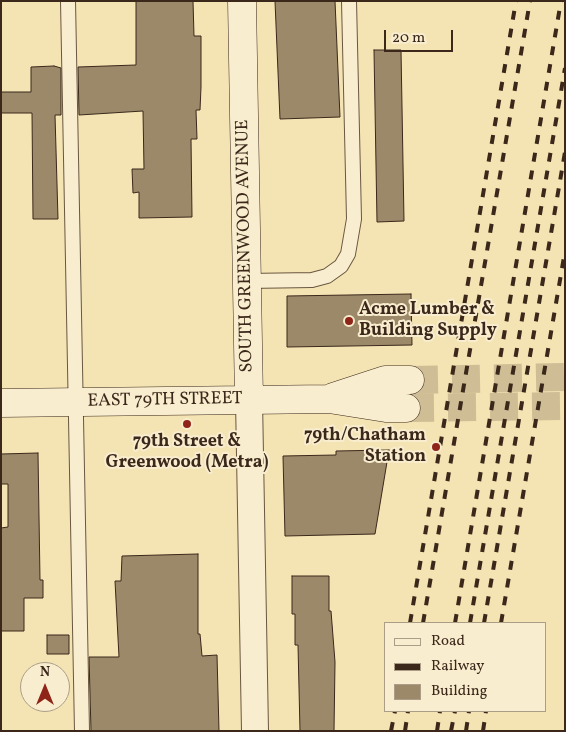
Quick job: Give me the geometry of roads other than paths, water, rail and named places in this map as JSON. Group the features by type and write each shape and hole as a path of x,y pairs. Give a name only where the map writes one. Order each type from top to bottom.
{"main road":[{"name":"SOUTH GREENWOOD AVENUE","path":"242,1 249,400"},
{"name":"EAST 79TH STREET","path":"329,399 385,380 410,380"},
{"name":"EAST 79TH STREET","path":"1,403 329,399 386,408 406,408"}],"street":[{"name":"SOUTH GREENWOOD AVENUE","path":"249,400 255,731"}],"lane":[{"path":"68,1 82,731"},
{"path":"247,281 312,280 327,276 341,266 348,254 354,219 349,1"}],"tunnel":[{"path":"410,380 565,377"},
{"path":"406,408 565,406"}],"railway":[{"path":"410,622 516,1"},
{"path":"423,622 530,1"},
{"path":"455,622 561,1"},
{"path":"470,622 565,68"},
{"path":"484,622 565,152"},
{"path":"501,622 565,251"},
{"path":"391,731 395,712"},
{"path":"405,731 408,712"},
{"path":"437,731 440,712"},
{"path":"451,731 455,712"},
{"path":"466,731 469,712"},
{"path":"483,731 486,712"}],"place":[{"name":"Acme Lumber & Building Supply","path":"349,321"},
{"name":"79th Street & Greenwood (Metra)","path":"187,424"},
{"name":"79th/Chatham Station","path":"436,447"}]}
